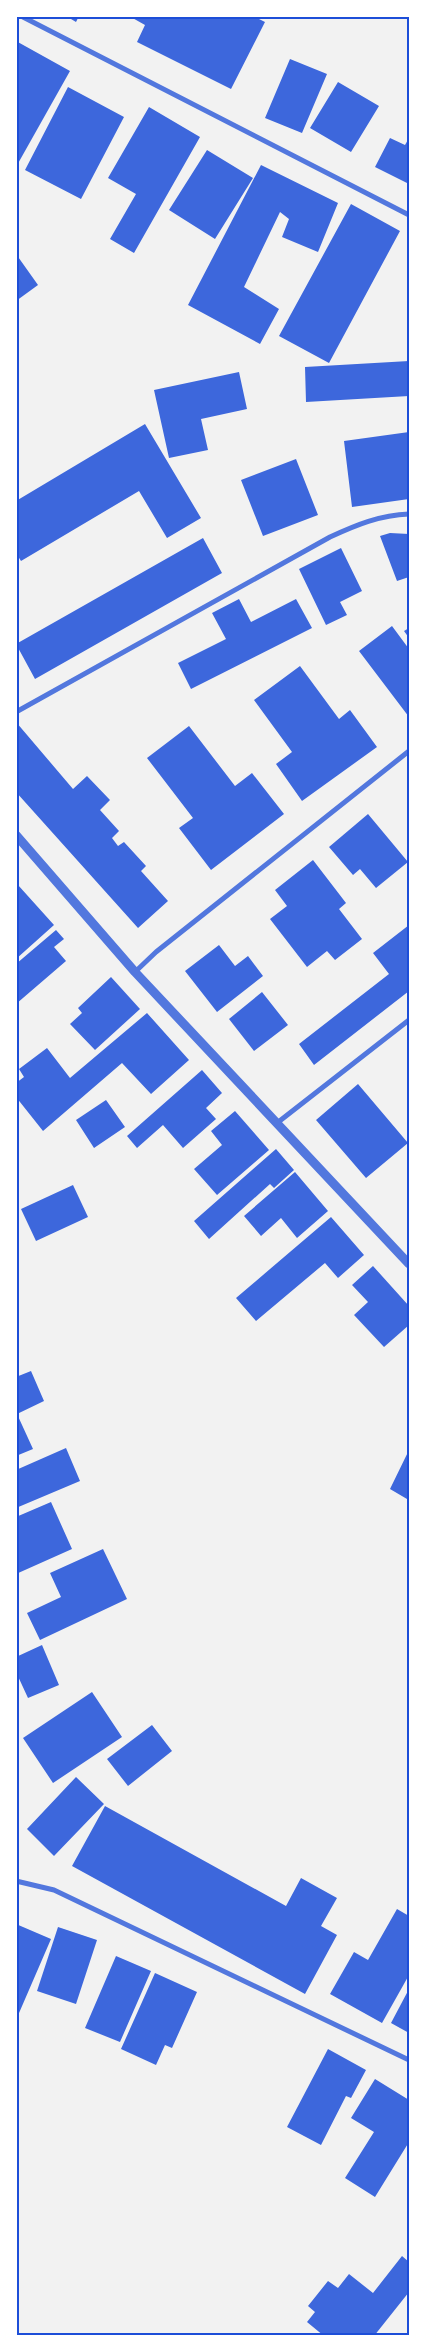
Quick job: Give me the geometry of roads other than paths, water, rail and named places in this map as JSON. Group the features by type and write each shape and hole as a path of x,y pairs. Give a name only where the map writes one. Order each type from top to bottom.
{"street":[{"path":"21,16 409,214"},
{"path":"16,712 330,537 363,522 409,514"},
{"path":"135,972 156,952 409,751"},
{"path":"16,835 135,972 409,1264"},
{"path":"277,1123 409,1020"},
{"path":"16,1881 54,1890 409,2060"}]}
